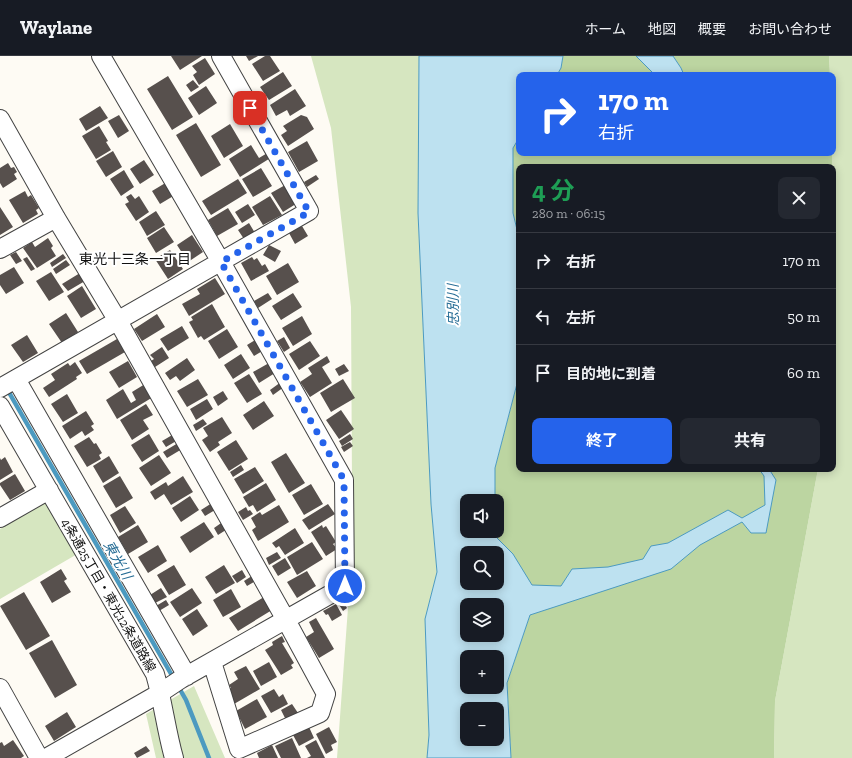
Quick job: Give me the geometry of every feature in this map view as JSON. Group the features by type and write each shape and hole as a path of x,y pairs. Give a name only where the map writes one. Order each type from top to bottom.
{"street":[{"path":"46,758 345,586 344,480 221,262 101,56"},
{"path":"174,758 171,747 175,684 9,383 309,212 221,56"},
{"path":"0,119 56,218 118,320 326,694 320,713 239,749 212,662"},
{"path":"0,250 56,218"},
{"name":"4条通25丁目・東光12条道路線","path":"0,406 155,674 175,684"},
{"path":"0,518 49,490"},
{"path":"0,688 39,758"}],"green space":[{"path":"311,56 419,56 418,213 431,504 437,572 425,619 429,735 427,758 337,758 349,594 352,485 351,307 331,128"},
{"path":"563,56 636,56 652,72 559,72"},
{"path":"673,56 829,56 830,72 683,72"},
{"path":"829,56 852,56 852,758 774,758 775,701 817,472 836,472 836,164 832,164 832,156 836,156 836,72 830,72"},
{"path":"516,143 516,156 832,156 832,164 516,164 516,226 513,213 513,148"},
{"path":"516,388 516,472 817,472 775,701 774,758 511,758 507,683 530,615 513,554 497,538 504,538 504,494 495,494 495,468"},
{"path":"48,501 79,553 0,599 0,529"},
{"path":"194,686 225,758 156,758 146,714"}],"water":[{"name":"忠別川","path":"419,56 563,56 559,72 516,72 516,143 513,148 513,213 516,226 516,388 495,468 495,494 460,494 460,538 497,538 513,554 532,585 561,586 572,569 608,567 643,559 651,546 668,543 728,510 742,518 765,505 764,476 761,472 771,472 776,480 766,533 751,533 742,522 700,545 671,569 530,615 507,683 511,758 427,758 429,735 425,619 437,572 431,504 418,213"},
{"path":"636,56 673,56 683,72 652,72"}],"building":[{"path":"171,56 202,56 180,70"},
{"path":"246,56 258,56 249,61"},
{"path":"265,56 270,56 280,71 263,81 252,64"},
{"path":"205,58 215,74 199,85 193,75 197,72 192,66"},
{"path":"283,72 292,86 269,100 260,87"},
{"path":"168,76 193,117 172,130 147,89"},
{"path":"193,80 199,87 191,92 186,85"},
{"path":"206,86 217,103 199,115 188,98"},
{"path":"295,89 306,106 290,116 287,110 276,116 270,105"},
{"path":"100,106 108,118 86,131 79,119"},
{"path":"119,115 129,131 118,138 108,121"},
{"path":"301,115 307,117 314,129 288,146 281,135 287,131 283,126"},
{"path":"196,123 221,165 201,177 176,135"},
{"path":"230,124 243,146 224,158 211,136"},
{"path":"99,126 108,141 106,142 111,150 96,159 82,136"},
{"path":"307,141 318,161 299,172 288,152"},
{"path":"251,145 259,158 269,152 272,157 240,177 229,159"},
{"path":"113,151 122,167 106,177 96,161"},
{"path":"144,160 154,175 140,184 130,169"},
{"path":"8,163 11,168 14,167 17,172 14,174 17,179 3,188 0,183 0,168"},
{"path":"261,168 272,186 253,197 242,179"},
{"path":"124,170 134,187 121,196 110,179"},
{"path":"316,175 319,179 307,187 304,182"},
{"path":"238,179 247,193 211,215 202,201"},
{"path":"167,182 175,195 160,204 152,191"},
{"path":"287,184 299,202 283,212 271,193"},
{"path":"25,191 28,197 31,195 39,208 36,210 38,214 23,223 9,200"},
{"path":"131,194 135,199 139,196 149,212 136,221 125,204 129,202 126,197"},
{"path":"270,196 282,215 263,225 252,207"},
{"path":"248,204 255,215 242,223 235,212"},
{"path":"0,207 13,227 0,235"},
{"path":"228,208 238,224 217,236 208,220"},
{"path":"156,211 165,225 147,236 139,222"},
{"path":"249,223 255,233 244,239 238,230"},
{"path":"302,226 308,236 295,244 289,233"},
{"path":"164,227 174,242 156,253 147,238"},
{"path":"192,235 203,252 188,262 177,245"},
{"path":"48,238 53,246 51,248 56,256 37,268 23,248 32,242 35,247"},
{"path":"269,245 281,251 275,262 263,255"},
{"path":"170,250 183,269 168,279 155,259"},
{"path":"16,252 22,261 16,264 10,255"},
{"path":"63,254 66,258 52,267 50,263"},
{"path":"27,257 35,269 31,271 23,259"},
{"path":"252,257 254,260 257,258 262,266 265,264 269,271 251,281 241,263"},
{"path":"66,260 70,265 56,274 53,269"},
{"path":"288,263 299,282 277,295 266,276"},
{"path":"14,267 24,283 6,294 0,285 0,275"},
{"path":"51,272 64,292 49,301 36,281"},
{"path":"80,273 85,281 68,291 62,284"},
{"path":"215,278 225,294 189,316 182,304 200,294 197,289"},
{"path":"82,286 96,309 81,318 67,296"},
{"path":"268,293 272,299 258,308 254,301"},
{"path":"293,293 302,307 281,320 272,306"},
{"path":"212,304 225,327 204,340 201,336 198,338 189,322 193,320 191,317"},
{"path":"66,313 78,332 62,343 49,324"},
{"path":"157,314 165,327 142,341 134,329"},
{"path":"302,316 312,334 293,346 282,328"},
{"path":"182,326 189,338 168,351 160,339"},
{"path":"227,329 238,347 219,359 208,341"},
{"path":"27,335 38,353 23,362 11,345"},
{"path":"284,337 290,348 284,352 277,341"},
{"path":"117,339 125,352 87,374 79,361"},
{"path":"257,339 264,350 254,356 247,345"},
{"path":"310,341 320,356 299,370 289,354"},
{"path":"162,347 169,358 155,367 151,361 154,359 150,355"},
{"path":"241,354 250,368 233,379 224,365"},
{"path":"327,356 330,362 322,367 332,383 310,397 300,382 312,374 308,368"},
{"path":"187,358 195,370 180,381 176,376 170,380 165,373"},
{"path":"128,361 137,377 119,388 109,372"},
{"path":"75,362 82,373 76,377 77,379 49,397 43,388 55,380 51,374 68,363 70,366"},
{"path":"269,363 275,373 259,383 253,372"},
{"path":"344,364 349,371 339,376 335,369"},
{"path":"249,374 262,394 247,403 234,383"},
{"path":"198,379 208,395 187,407 177,391"},
{"path":"343,379 355,398 331,412 320,393"},
{"path":"281,382 284,387 273,395 270,390"},
{"path":"145,384 153,397 117,419 106,400 123,389 131,403 136,400 132,392"},
{"path":"223,391 228,399 218,406 213,397"},
{"path":"67,394 78,413 63,422 51,404"},
{"path":"207,399 213,409 196,420 190,409"},
{"path":"264,401 274,416 253,430 243,415"},
{"path":"146,404 153,415 143,420 149,429 132,440 120,420"},
{"path":"341,410 354,429 339,439 326,420"},
{"path":"86,411 94,424 91,426 94,430 85,436 82,431 70,439 62,426"},
{"path":"222,417 232,433 218,442 220,445 210,452 202,440 208,436 203,428"},
{"path":"203,419 207,424 196,431 193,425"},
{"path":"149,434 159,451 142,462 131,445"},
{"path":"174,434 178,440 166,447 162,441"},
{"path":"350,434 353,439 342,446 339,441"},
{"path":"89,437 94,444 96,443 102,453 99,455 101,459 87,467 74,446"},
{"path":"236,440 248,459 229,471 217,452"},
{"path":"350,442 353,446 344,452 341,447"},
{"path":"178,443 182,449 167,458 163,452"},
{"path":"286,453 305,483 289,493 271,462"},
{"path":"159,455 171,473 151,486 139,468"},
{"path":"109,456 119,473 103,483 93,466"},
{"path":"5,457 13,472 0,480 0,458 1,460"},
{"path":"241,465 244,470 233,477 230,472"},
{"path":"255,467 264,481 243,494 234,479"},
{"path":"15,474 25,491 10,500 0,483"},
{"path":"120,476 133,498 116,508 103,486"},
{"path":"183,476 193,492 171,505 164,494 155,500 150,492 166,482 168,486"},
{"path":"266,483 276,500 257,512 253,505 249,507 243,497"},
{"path":"311,484 323,504 304,515 292,495"},
{"path":"190,496 199,510 181,522 172,508"},
{"path":"212,503 215,510 205,516 201,510"},
{"path":"328,504 335,514 309,530 302,520"},
{"path":"279,505 289,522 258,541 252,530 256,527 251,518 260,512 262,515"},
{"path":"125,506 136,523 120,533 110,515"},
{"path":"246,507 248,511 250,510 253,514 243,520 238,512"},
{"path":"224,521 229,528 218,535 214,528"},
{"path":"204,522 214,537 190,553 180,537"},
{"path":"138,525 148,542 128,554 118,537"},
{"path":"322,525 323,528 326,526 336,542 333,544 337,549 326,556 311,532"},
{"path":"295,528 304,543 285,555 279,546 276,548 272,543"},
{"path":"312,542 323,559 297,575 287,557"},
{"path":"158,545 167,561 148,573 138,557"},
{"path":"277,552 281,558 269,565 266,558"},
{"path":"285,558 291,568 278,576 272,566"},
{"path":"174,565 186,585 169,595 157,575"},
{"path":"224,565 235,583 216,594 205,577"},
{"path":"61,569 67,579 64,581 71,592 52,603 40,582"},
{"path":"242,570 246,577 237,583 232,576"},
{"path":"307,571 316,586 297,598 287,582"},
{"path":"255,574 259,579 247,586 244,581"},
{"path":"161,588 167,597 155,603 150,595"},
{"path":"192,588 202,603 180,617 170,602"},
{"path":"231,589 241,607 223,617 213,600"},
{"path":"24,592 50,636 26,650 0,606"},
{"path":"264,597 272,610 238,631 229,618"},
{"path":"166,600 169,605 159,611 156,606"},
{"path":"342,600 347,608 343,611 338,603"},
{"path":"336,604 342,615 332,621 328,614 326,615 323,611"},
{"path":"197,609 208,626 193,636 182,619"},
{"path":"316,618 334,649 319,658 306,637 314,632 309,622"},
{"path":"282,636 285,642 282,643 294,663 291,665 293,668 281,675 265,650 273,645 272,642"},
{"path":"52,640 77,685 55,698 29,653"},
{"path":"269,662 277,677 261,686 253,671"},
{"path":"246,666 260,689 234,704 226,690 231,688 229,685 238,679 234,672"},
{"path":"274,689 279,697 283,694 288,704 271,713 261,696"},
{"path":"257,699 267,717 245,729 236,711"},
{"path":"292,704 298,713 286,720 281,710"},
{"path":"67,712 76,727 54,741 45,726"},
{"path":"309,727 314,738 299,746 293,735"},
{"path":"329,727 337,742 331,745 333,750 326,754 316,734"},
{"path":"292,738 301,758 281,758 275,746"},
{"path":"13,740 24,756 21,758 0,758 0,743 2,742 4,746"},
{"path":"316,740 325,758 307,758 311,756 305,746"},
{"path":"272,745 278,758 259,758 257,753"},
{"path":"146,746 150,751 137,758 134,753"}],"waterway":[{"name":"東光川","path":"7,389 174,679"},
{"name":"東光川","path":"178,686 186,700 209,758"}],"district":[{"name":"東光十三条一丁目","path":"135,259"}],"route":[{"path":"250,108 309,212 221,262 344,480 345,586"}]}
